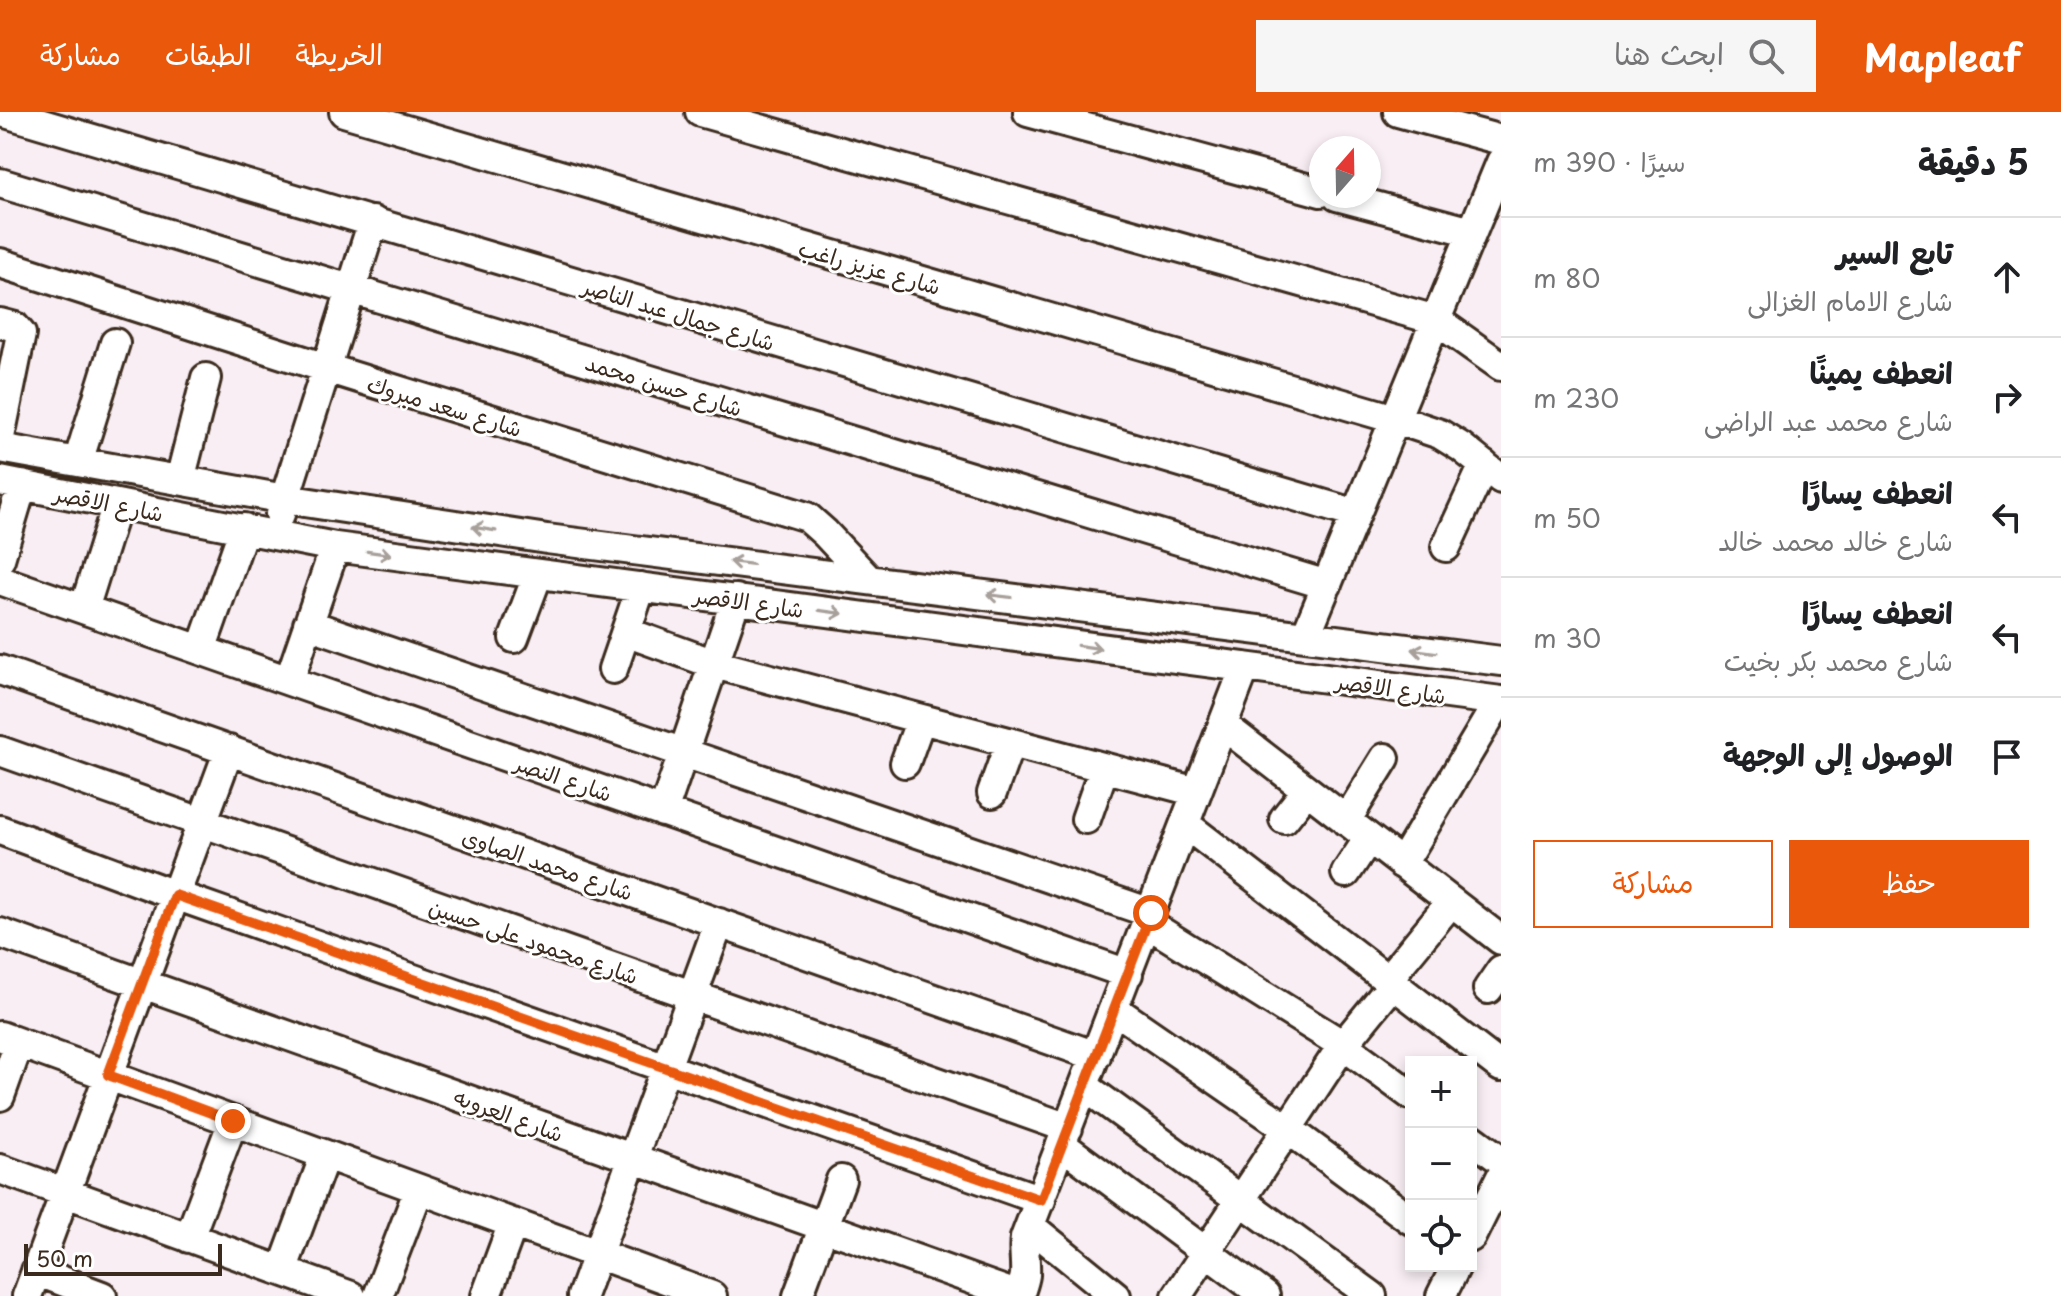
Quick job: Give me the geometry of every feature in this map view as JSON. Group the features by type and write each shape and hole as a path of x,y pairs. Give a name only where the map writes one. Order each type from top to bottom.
{"street":[{"name":"شارع جمال عبد الناصر","path":"2,112 1356,514"},
{"name":"شارع عزيز راغب","path":"344,112 1395,419 1440,434 1492,472"},
{"path":"700,112 1436,320 1501,366"},
{"path":"1028,112 1309,189"},
{"path":"1306,635 1500,160 1398,112"},
{"name":"شارع حسن محمد","path":"0,183 1327,585"},
{"path":"1381,208 1472,232"},
{"path":"274,534 373,221"},
{"name":"شارع سعد مبروك","path":"0,263 807,517 868,579"},
{"path":"0,323 15,327 21,334 0,437"},
{"path":"78,462 115,343"},
{"path":"180,480 206,378"},
{"name":"شارع الاقصر","path":"0,448 285,499 547,539 1501,661"},
{"path":"1446,547 1492,472"},
{"path":"0,559 11,483"},
{"name":"شارع الاقصر","path":"11,483 335,547 1500,701"},
{"path":"84,609 117,504"},
{"path":"201,650 244,528"},
{"path":"289,681 335,547"},
{"path":"514,638 538,574"},
{"name":"شارع النصر","path":"0,580 1128,974"},
{"path":"613,669 641,587"},
{"path":"663,812 736,599"},
{"path":"308,624 1149,918 1343,1045 1405,1091"},
{"path":"626,632 714,664 1197,792"},
{"path":"1019,1296 1025,1277 1025,1238 1245,667"},
{"name":"شارع محمد الصاوى","path":"0,670 1096,1056"},
{"path":"1402,864 1500,701"},
{"path":"905,763 921,719"},
{"path":"1223,725 1451,902 1497,929"},
{"path":"992,793 1010,743"},
{"path":"102,1296 31,1284 229,750"},
{"name":"شارع محمود على حسين","path":"0,751 692,996 1065,1137 1265,1296"},
{"path":"1346,821 1385,758"},
{"path":"1086,819 1104,768"},
{"path":"1284,819 1307,790"},
{"path":"1185,824 1501,1067"},
{"path":"0,830 666,1068 1036,1213 1116,1296"},
{"path":"1346,873 1369,838"},
{"path":"1177,1296 1343,1045 1451,902"},
{"path":"582,1296 719,923"},
{"name":"شارع العروبه","path":"0,933 1019,1296"},
{"path":"1114,1009 1288,1129 1405,1216"},
{"path":"0,1096 10,1039 598,1254 699,1294"},
{"path":"1084,1086 1372,1296"},
{"path":"189,1238 233,1121"},
{"path":"1477,1142 1501,1160"},
{"path":"282,1271 325,1155"},
{"path":"0,1169 351,1296"},
{"path":"1477,1225 1501,1177"},
{"path":"798,1296 841,1180"},
{"path":"378,1296 419,1189"},
{"path":"486,1296 513,1223"},
{"path":"1441,1296 1453,1272"}],"route":[{"path":"233,1121 108,1075 175,895 1041,1200 1151,913"}]}
